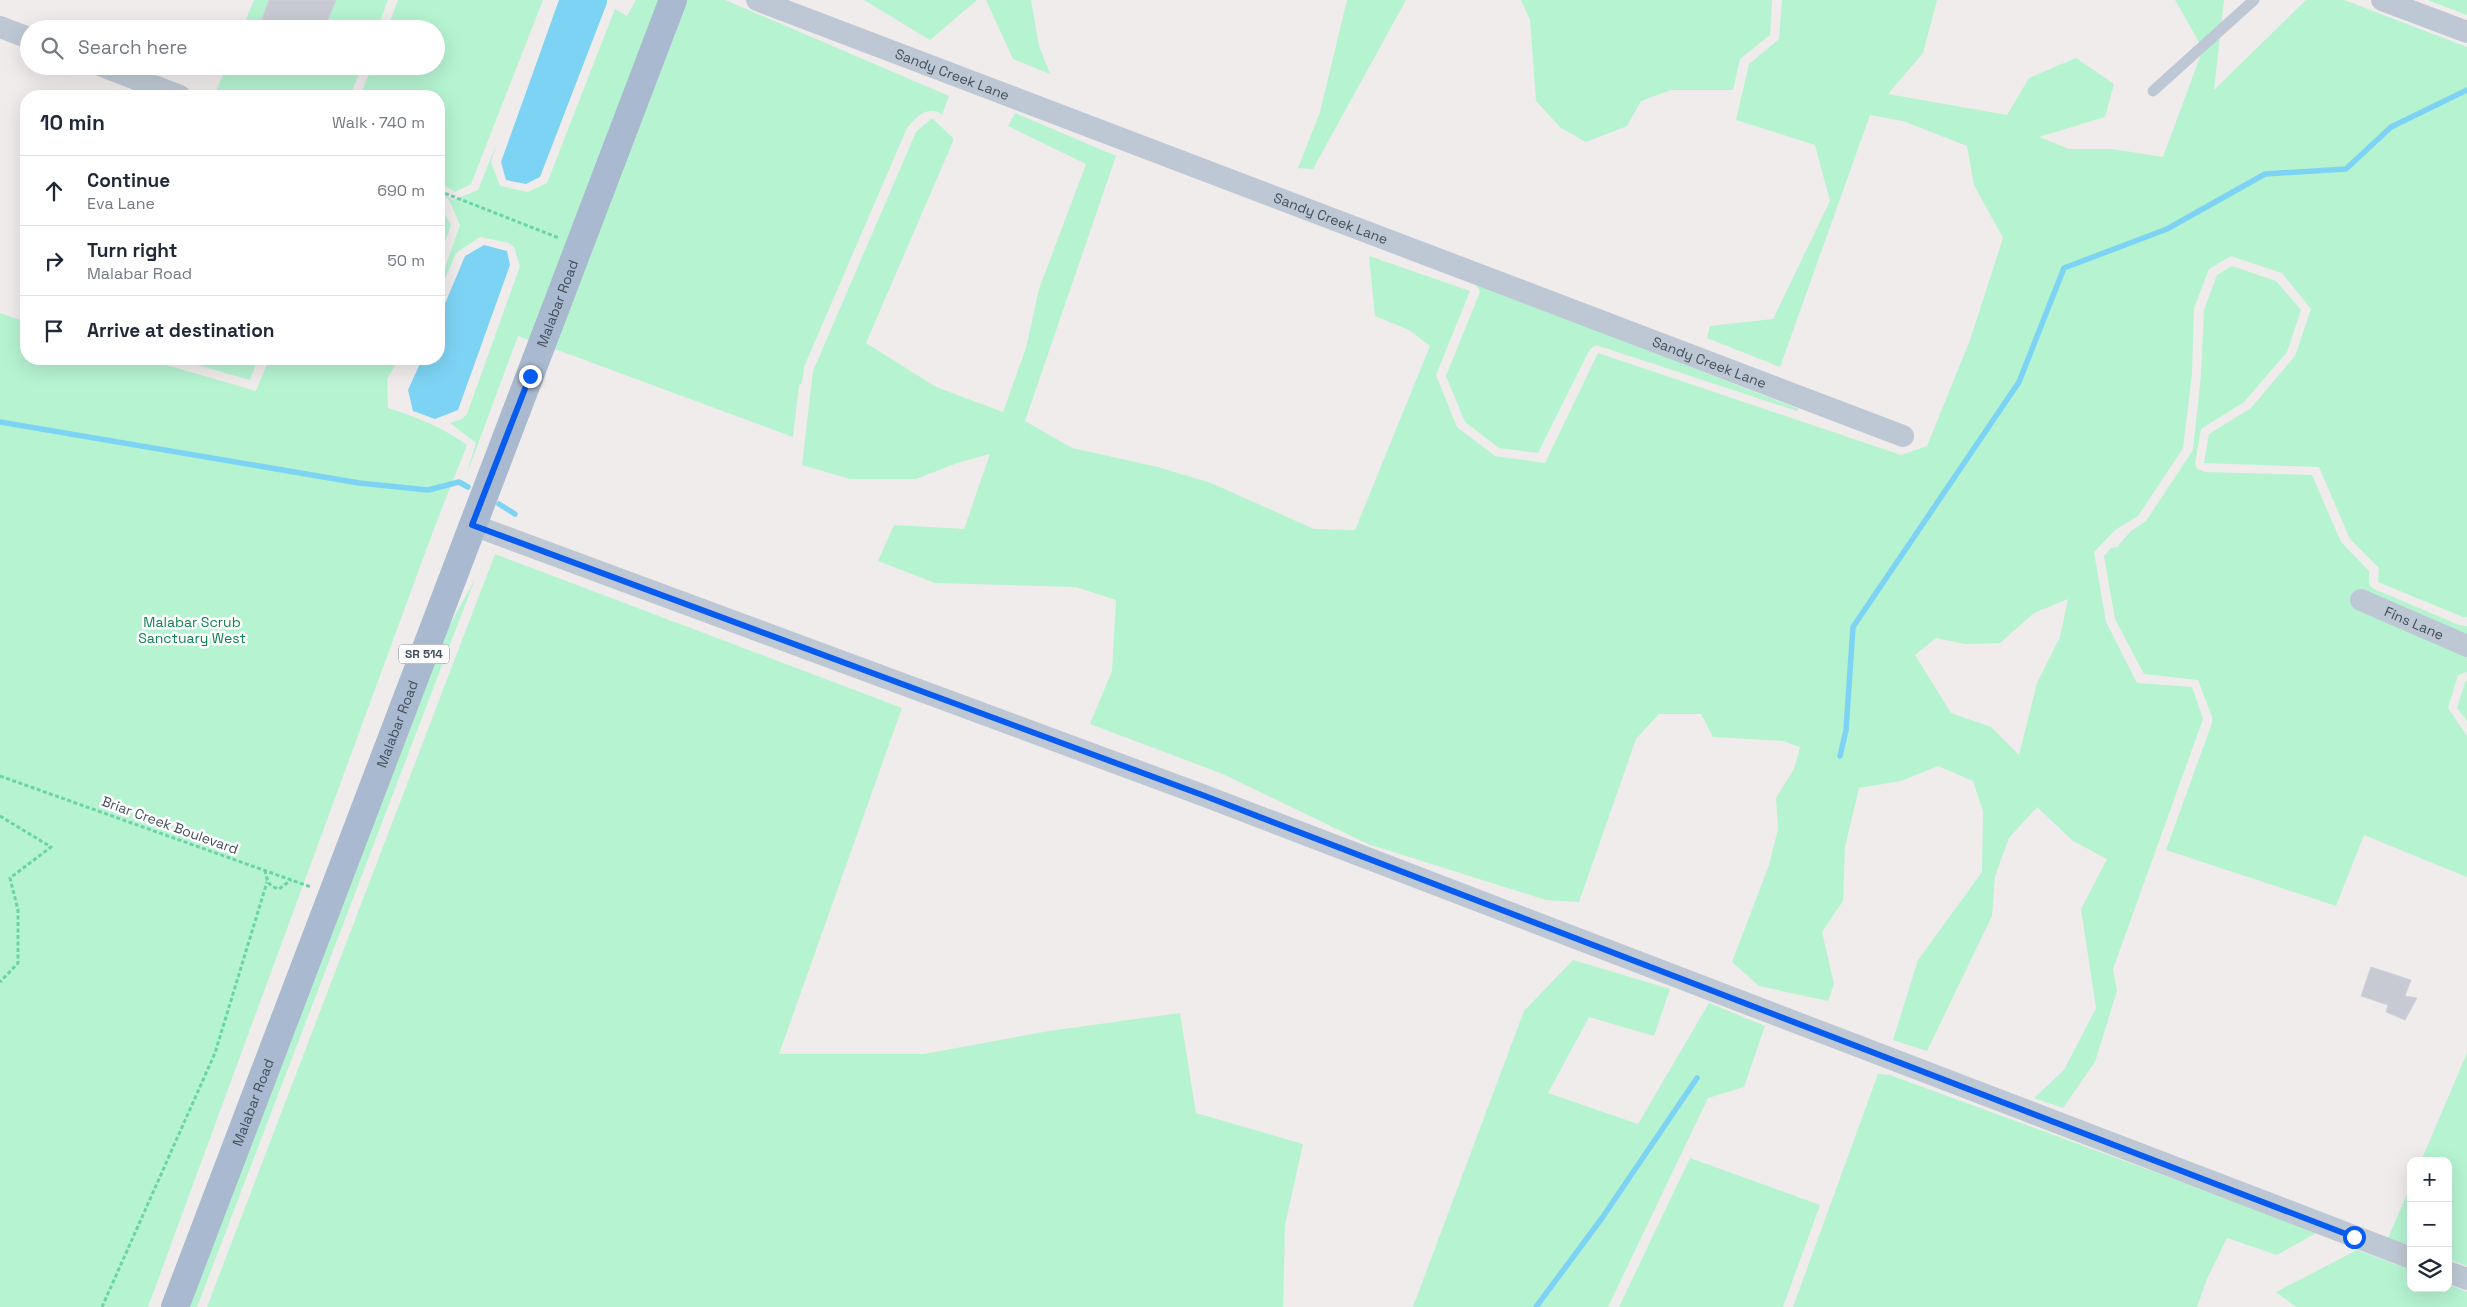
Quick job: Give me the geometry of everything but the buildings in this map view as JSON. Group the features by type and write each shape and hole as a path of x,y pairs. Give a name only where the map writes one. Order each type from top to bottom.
{"main road":[{"name":"Malabar Road","path":"175,1307 673,0"}],"street":[{"name":"Sandy Creek Lane","path":"757,0 1903,436"},
{"path":"2382,0 2467,32"},
{"path":"0,27 20,35"},
{"path":"125,75 164,90"},
{"path":"472,525 1205,796 2407,1256"},
{"name":"Fins Lane","path":"2361,600 2467,646"},
{"path":"2452,1273 2467,1279"}],"lane":[{"path":"2153,91 2254,0"}],"path":[{"path":"445,193 579,246"},
{"name":"Briar Creek Boulevard","path":"0,776 333,895"},
{"path":"0,816 50,847 10,878 18,910 18,963 0,982"},
{"path":"102,1307 215,1053 267,882 265,870"},
{"path":"267,882 272,887 279,889 291,880"}],"green space":[{"path":"254,0 388,0 380,20 246,20"},
{"path":"398,0 543,0 471,184 455,192 445,186 445,90 362,90 368,75 445,75 445,20 390,20"},
{"path":"636,0 661,0 531,341 518,336 465,479 476,443 450,423 462,419 467,414 520,266 514,247 509,243 480,237 456,253 445,279 445,268 460,225 445,195 453,200 478,190 497,143 491,162 500,186 528,192 547,183 615,9 627,16"},
{"path":"685,0 725,0 949,96 942,115 937,112 928,111 914,120 907,128 804,367 802,383 799,385 793,437 552,348"},
{"path":"864,0 977,0 930,40"},
{"path":"986,0 1031,0 1039,46 1050,74 1013,59"},
{"path":"1347,0 1406,0 1313,169 1298,168 1320,112"},
{"path":"1521,0 1772,0 1770,35 1740,59 1733,90 1671,90 1641,101 1627,126 1586,142 1561,128 1536,101 1530,20"},
{"path":"1782,0 1937,0 1923,53 1888,94 2007,115 2029,78 2076,58 2114,84 2105,117 2039,137 2069,149 2112,149 2163,157 2203,49 2175,0 2224,0 2214,90 2306,0 2344,0 2467,47 2467,617 2378,582 2379,568 2350,539 2319,467 2204,463 2209,434 2251,408 2295,356 2311,309 2282,273 2231,256 2209,269 2194,308 2192,374 2183,448 2138,516 2115,530 2094,552 2106,622 2137,683 2192,687 2203,719 2113,969 2117,991 2095,1062 2063,1108 2034,1098 2064,1070 2096,1008 2081,909 2107,859 2073,841 2037,807 2009,838 1995,876 1992,916 1927,1051 1893,1040 1918,960 1982,872 1983,811 1973,781 1938,766 1901,781 1859,788 1845,847 1843,901 1822,932 1834,984 1828,1001 1759,986 1732,962 1769,865 1778,829 1776,798 1794,769 1800,747 1783,741 1713,737 1701,714 1659,714 1636,739 1579,902 1546,900 1368,844 1223,774 1090,724 1112,671 1116,600 1076,587 935,583 878,561 894,525 964,529 990,454 957,463 916,479 850,479 802,465 813,371 916,132 932,118 954,139 866,343 936,387 1003,412 1026,348 1039,289 1086,164 1008,126 1015,113 1116,156 1025,421 1072,448 1158,467 1211,483 1314,529 1355,530 1430,346 1409,330 1375,316 1369,256 1470,291 1436,375 1457,427 1495,456 1545,463 1598,353 1901,455 1927,446 1970,340 2003,238 1974,185 1967,146 1903,121 1870,115 1780,367 1707,338 1710,326 1773,319 1830,201 1815,145 1736,120 1749,64 1779,39","holes":["2068,599 2060,637 2037,683 2019,755 1991,727 1951,713 1915,655 1936,638 1965,644 2000,643 2034,613"]},
{"path":"2427,0 2467,0 2467,15"},
{"path":"223,75 358,75 352,90 217,90"},
{"path":"445,214 451,225 445,242"},
{"path":"2232,266 2276,281 2301,310 2287,352 2244,402 2201,429 2195,464 2197,469 2205,472 2312,475 2341,542 2369,571 2369,584 2372,588 2459,625 2467,626 2467,672 2458,675 2448,708 2467,736 2467,877 2364,835 2336,906 2166,850 2212,723 2212,717 2198,680 2144,674 2115,619 2104,556 2111,548 2117,547 2131,531 2146,521 2193,450 2201,375 2204,310 2217,275"},
{"path":"1476,284 1799,409 1797,411 1596,345 1590,349 1538,453 1499,448 1465,422 1446,376 1480,292"},
{"name":"Malabar Scrub Sanctuary West","path":"0,313 20,320 20,365 167,365 256,391 267,365 395,365 387,379 388,408 429,423 467,445 435,526 148,1307 0,1307"},
{"path":"197,365 256,365 250,380"},
{"path":"495,554 902,708 779,1054 924,1054 1049,1031 1180,1013 1196,1113 1303,1144 1285,1225 1283,1307 207,1307"},
{"path":"475,579 197,1307 187,1307 442,639"},
{"path":"2467,681 2467,721 2457,708"},
{"path":"1573,960 1670,989 1654,1036 1589,1017 1548,1093 1638,1124 1709,1003 1765,1026 1744,1087 1708,1098 1608,1307 1413,1307 1524,1011"},
{"path":"2467,1053 2467,1266 2452,1260 2452,1157 2423,1157"},
{"path":"1878,1074 1890,1075 2318,1232 2277,1255 2227,1238 2207,1279 2197,1307 1793,1307"},
{"path":"1690,1158 1820,1205 1783,1307 1619,1307"},
{"path":"2407,1194 2407,1245 2388,1238"},
{"path":"2357,1250 2407,1269 2407,1292 2452,1292 2452,1286 2467,1292 2467,1307 2296,1307 2276,1292"}],"water":[{"path":"559,0 607,0 607,3 540,177 526,184 506,180 501,162"},
{"path":"484,245 507,251 510,265 458,410 435,419 413,411 408,390 419,365 445,365 445,304 465,256"}],"waterway":[{"path":"1840,756 1846,730 1853,627 2019,382 2064,268 2167,229 2265,174 2346,169 2391,127 2467,90"},
{"path":"0,422 359,483 428,490 459,482 468,487"},
{"path":"499,504 515,514"},
{"path":"1536,1307 1602,1218 1697,1078"}],"route":[{"path":"530,376 472,525 1205,796 2354,1237"}]}
